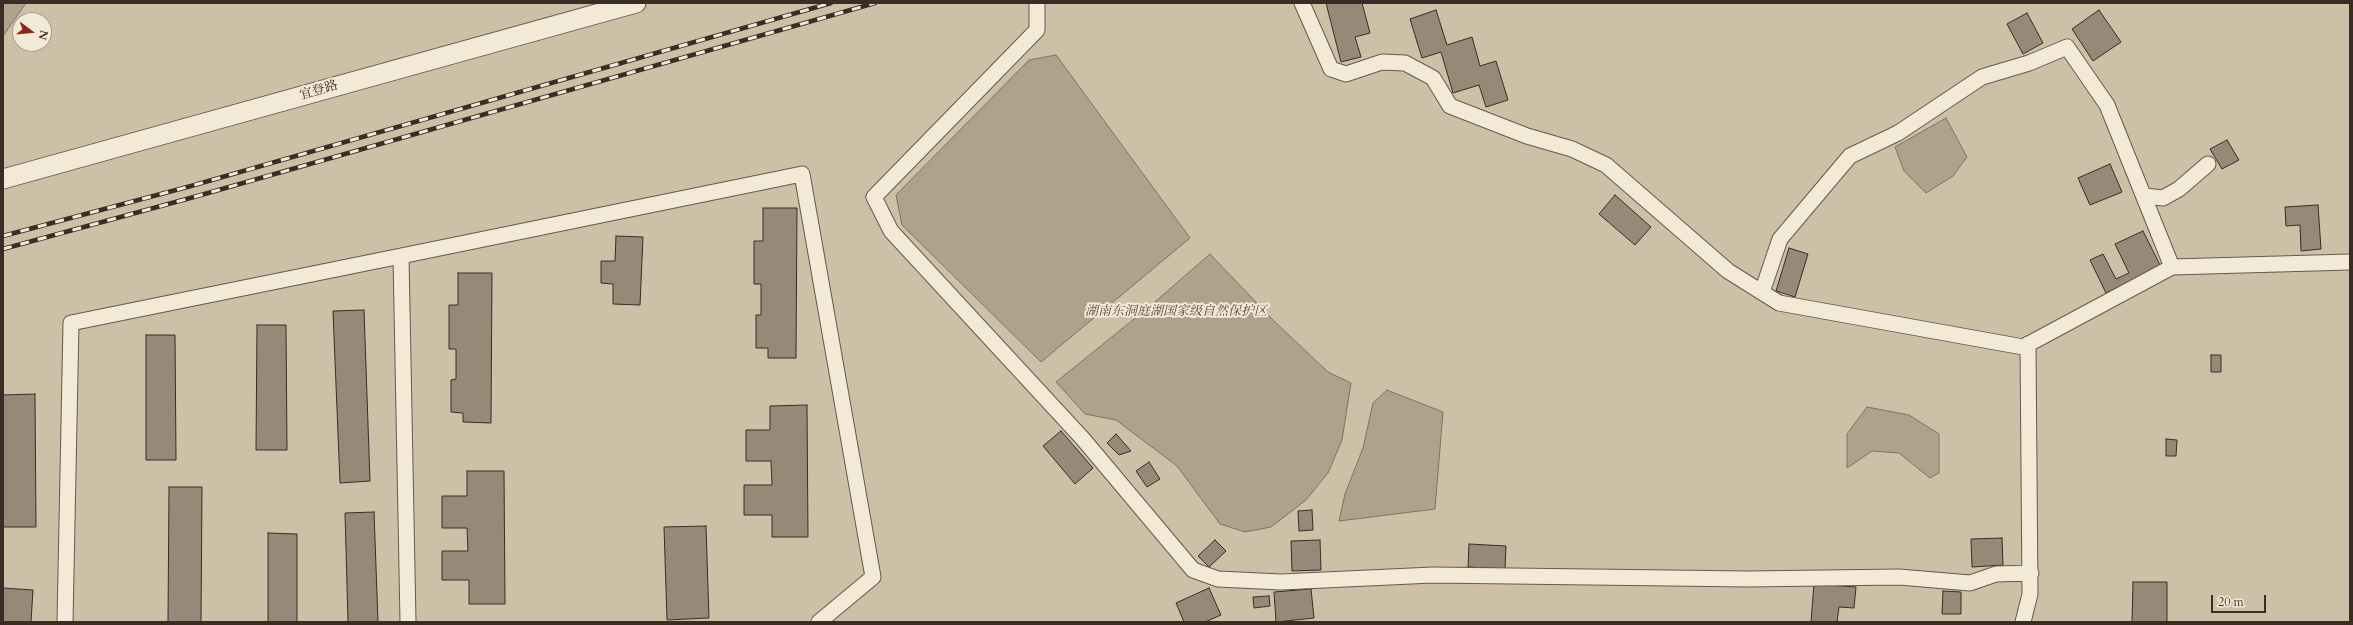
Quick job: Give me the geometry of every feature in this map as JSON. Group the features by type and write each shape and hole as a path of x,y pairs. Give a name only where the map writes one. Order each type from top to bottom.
{"street":[{"name":"宜登路","path":"3,179 636,3"},
{"path":"1037,3 1037,30 874,197 891,231 1083,439 1193,570 1218,579 1281,582 1433,575 1748,580 1899,577 1970,583 1996,574 2031,573"},
{"path":"1302,3 1331,69 1346,74 1382,62 1405,63 1433,78 1450,106 1527,136 1572,149 1606,165 1728,271 1779,303 2023,347 2172,267 2350,262"},
{"path":"1762,292 1780,239 1850,156 1898,133 1982,76 2029,63 2067,48 2107,105 2172,267"},
{"path":"2144,196 2164,198 2179,189 2208,164"},
{"path":"65,622 71,322 802,174 873,577 819,622"},
{"path":"401,256 408,622"},
{"path":"2023,622 2030,594 2031,573 2028,344"}],"green space":[{"name":"湖南东洞庭湖国家级自然保护区","path":"3,3 2350,3 2350,622 3,622"}],"shaded area":[{"path":"3,3 26,3 20,12 12,12 12,23 3,36"},
{"path":"1056,55 1190,238 1041,362 902,225 896,195 1029,60"},
{"path":"1946,118 1967,157 1953,176 1926,193 1904,171 1895,147"},
{"path":"1210,254 1273,320 1328,372 1351,383 1342,440 1328,473 1306,500 1271,527 1245,532 1220,524 1177,466 1116,420 1085,414 1056,382 1149,307"},
{"path":"1387,390 1443,412 1435,509 1339,521 1345,494 1363,448 1373,403"},
{"path":"1867,407 1909,415 1939,434 1939,473 1930,478 1899,453 1872,451 1847,468 1847,434"}],"building":[{"path":"1326,3 1362,3 1370,33 1355,37 1361,57 1341,62"},
{"path":"1436,10 1447,45 1472,37 1480,66 1496,61 1508,100 1486,107 1479,85 1453,93 1441,52 1422,58 1410,19"},
{"path":"2099,10 2121,42 2093,61 2072,29"},
{"path":"2027,13 2043,43 2023,54 2007,24"},
{"path":"2227,140 2239,160 2222,169 2210,149"},
{"path":"2110,164 2122,192 2090,205 2078,178"},
{"path":"1615,195 1651,227 1635,245 1599,214"},
{"path":"2318,205 2321,249 2301,251 2300,225 2286,226 2285,207"},
{"path":"763,208 797,208 796,358 768,358 768,348 756,348 756,315 761,315 761,284 754,284 754,241 763,241"},
{"path":"2143,231 2161,267 2106,293 2090,260 2103,254 2116,279 2129,273 2115,244"},
{"path":"616,236 643,237 640,305 613,304 613,284 601,283 601,261 615,261"},
{"path":"1789,248 1808,254 1795,297 1776,291"},
{"path":"458,273 492,273 491,423 463,422 463,413 451,412 451,380 456,379 456,349 449,349 449,305 458,305"},
{"path":"364,310 370,481 340,483 333,311"},
{"path":"257,325 286,325 287,450 256,450"},
{"path":"146,335 175,335 176,460 146,460"},
{"path":"2211,355 2221,355 2221,372 2211,372"},
{"path":"35,394 36,527 3,527 3,395"},
{"path":"807,405 808,537 772,537 772,515 744,515 744,485 772,485 771,461 746,461 746,430 770,430 770,406"},
{"path":"1061,431 1093,468 1075,484 1043,446"},
{"path":"1116,434 1131,451 1119,455 1107,443"},
{"path":"2166,439 2177,440 2176,456 2166,456"},
{"path":"1149,462 1160,479 1147,487 1136,471"},
{"path":"467,471 504,471 505,604 469,604 469,580 442,580 442,551 468,551 467,528 442,528 442,496 467,496"},
{"path":"169,487 202,487 201,622 168,622"},
{"path":"1312,510 1313,530 1299,531 1298,511"},
{"path":"374,512 378,622 348,622 345,513"},
{"path":"706,526 709,618 667,620 664,527"},
{"path":"268,533 297,534 297,622 268,622"},
{"path":"2002,538 2003,565 1972,567 1971,539"},
{"path":"1215,540 1226,551 1209,567 1198,556"},
{"path":"1320,540 1321,570 1292,571 1291,541"},
{"path":"1469,544 1506,546 1505,569 1468,567"},
{"path":"2133,582 2167,582 2167,622 2132,622"},
{"path":"1814,584 1856,587 1854,608 1839,607 1837,622 1811,622"},
{"path":"3,588 33,590 31,622 3,622"},
{"path":"1209,588 1221,615 1205,622 1184,622 1176,603"},
{"path":"1311,589 1314,618 1276,622 1274,592"},
{"path":"1943,591 1961,592 1961,614 1942,614"},
{"path":"1269,596 1270,606 1254,608 1253,597"}],"railway":[{"path":"3,236 191,186 831,3"},
{"path":"3,249 194,197 875,3"}]}
